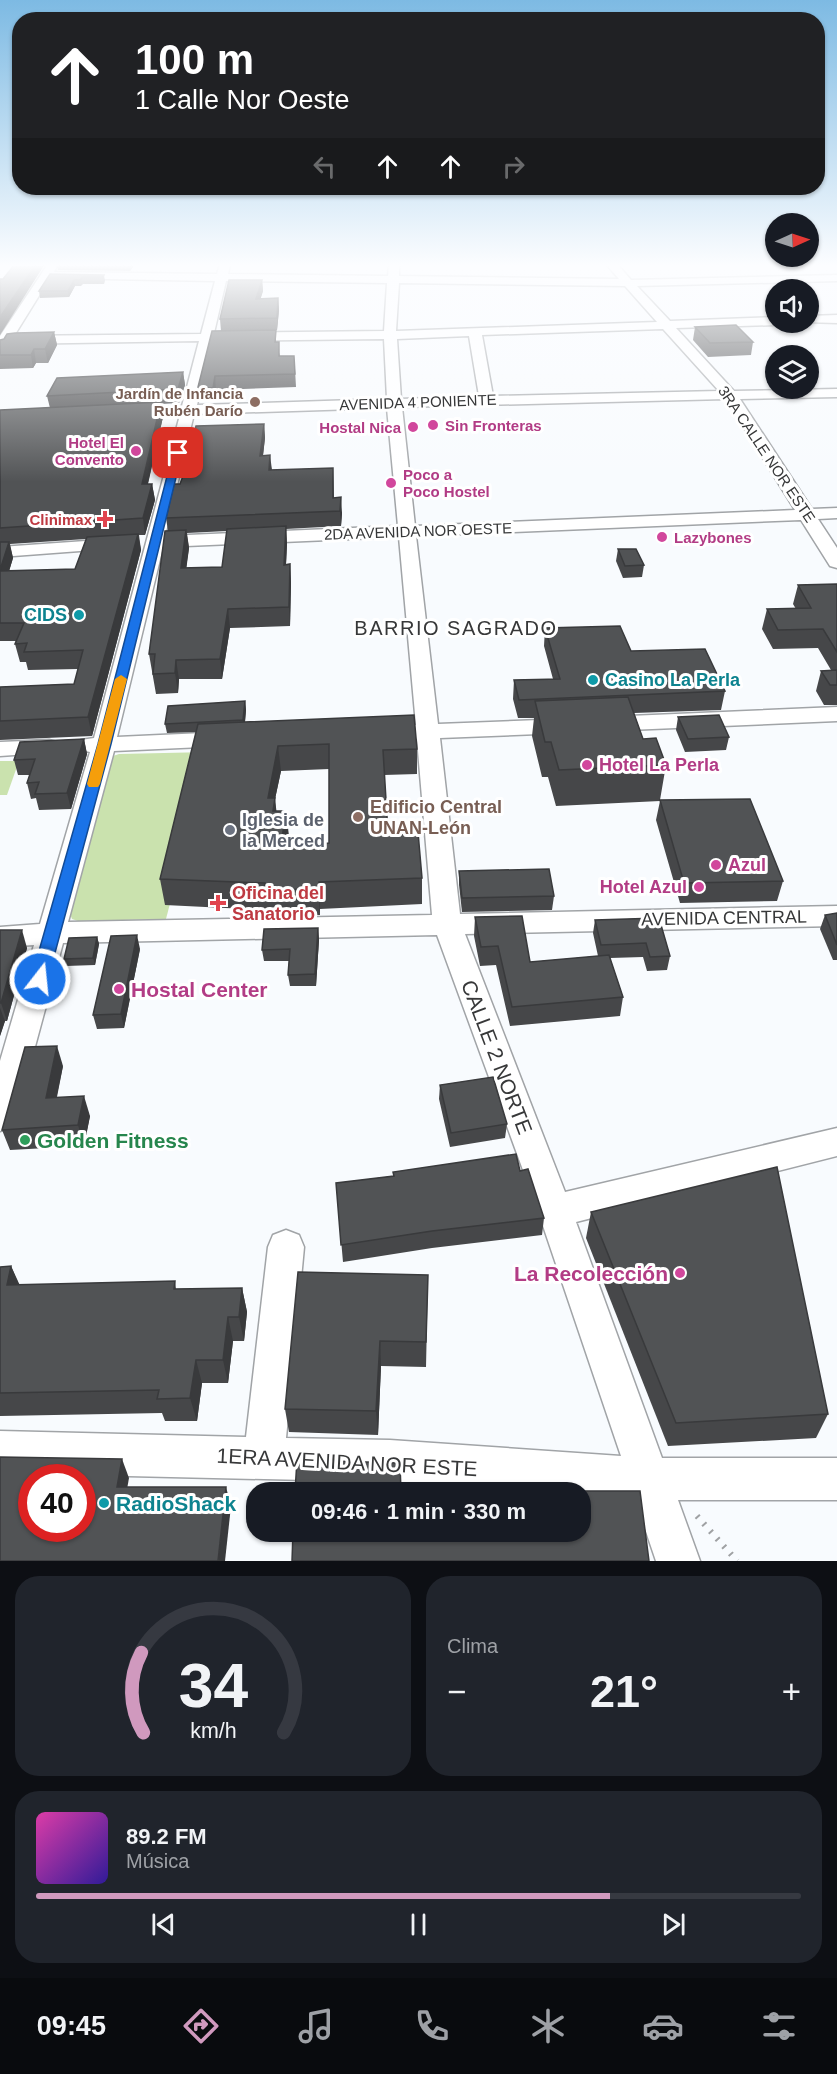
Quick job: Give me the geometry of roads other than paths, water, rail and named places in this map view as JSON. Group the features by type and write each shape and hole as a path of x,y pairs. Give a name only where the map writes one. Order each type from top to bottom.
{"street":[{"path":"2,342 259,337"},
{"name":"CALLE 2 NORTE","path":"390,337 394,403 409,532 447,923 555,1211 678,1561"},
{"path":"476,337 487,400"},
{"name":"3RA CALLE NOR ESTE","path":"678,337 731,396 837,562"},
{"path":"0,1117 105,744 206,338"},
{"name":"AVENIDA 4 PONIENTE","path":"119,413 487,400 837,393"},
{"name":"2DA AVENIDA NOR OESTE","path":"0,552 156,542 837,513"},
{"path":"394,733 837,714"},
{"path":"0,749 243,739"},
{"name":"AVENIDA CENTRAL","path":"0,937 53,933 447,923 837,916"},
{"path":"555,1211 837,1142"},
{"path":"264,1456 286,1247"},
{"name":"1ERA AVENIDA NOR ESTE","path":"0,1452 264,1456 390,1461 648,1479 837,1479"}],"place":[{"name":"Jardín de Infancia Rubén Darío","path":"255,402"},
{"name":"Sin Fronteras","path":"433,425"},
{"name":"Hostal Nica","path":"413,427"},
{"name":"Hotel El Convento","path":"136,451"},
{"name":"Poco a Poco Hostel","path":"391,483"},
{"name":"Clinimax","path":"105,519"},
{"name":"Lazybones","path":"662,537"},
{"name":"CIDS","path":"79,615"},
{"name":"Casino La Perla","path":"593,680"},
{"name":"Hotel La Perla","path":"587,765"},
{"name":"Edificio Central UNAN-León","path":"358,817"},
{"name":"Iglesia de la Merced","path":"230,830"},
{"name":"Azul","path":"716,865"},
{"name":"Hotel Azul","path":"699,887"},
{"name":"Oficina del Sanatorio","path":"218,903"},
{"name":"Hostal Center","path":"119,989"},
{"name":"Golden Fitness","path":"25,1140"},
{"name":"La Recolección","path":"680,1273"},
{"name":"RadioShack","path":"104,1503"}],"district":[{"name":"BARRIO SAGRADO","path":"456,628"}]}
